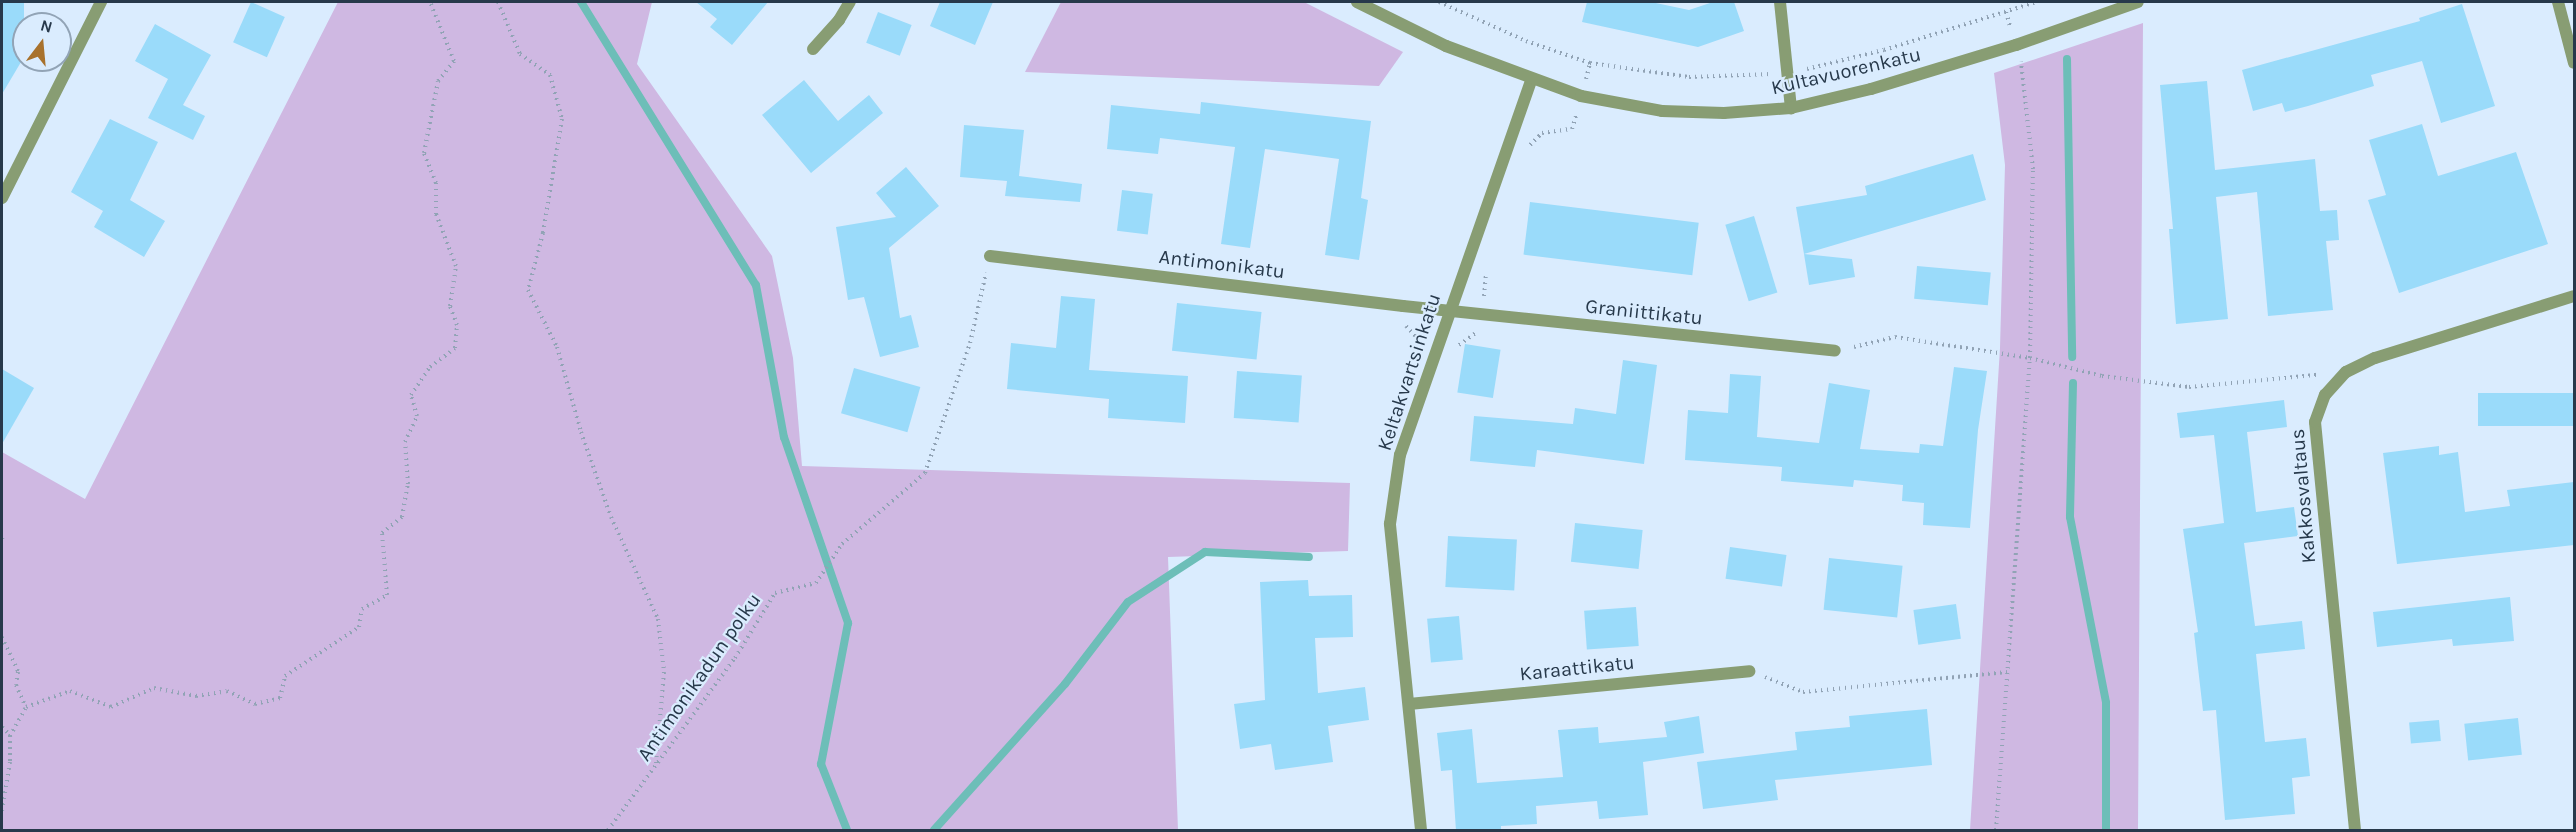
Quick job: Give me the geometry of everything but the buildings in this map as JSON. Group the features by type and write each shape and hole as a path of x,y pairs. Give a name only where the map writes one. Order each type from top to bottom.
{"street":[{"path":"2,198 101,2"},
{"path":"813,49 839,20 850,2"},
{"name":"Kultavuorenkatu","path":"1357,2 1446,46 1532,80 1581,96 1662,111 1724,113 1791,108 2016,45 2138,2"},
{"path":"1780,2 1791,108"},
{"path":"2558,2 2574,63"},
{"name":"Keltakvartsinkatu","path":"1421,831 1390,524 1400,455 1532,80"},
{"name":"Antimonikatu","path":"990,256 1449,311"},
{"name":"Kakkosvaltaus","path":"2355,831 2315,422 2325,394 2346,372 2375,358 2574,296"},
{"name":"Graniittikatu","path":"1449,311 1835,351"},
{"name":"Karaattikatu","path":"1409,704 1749,670"}],"path":[{"path":"2,811 10,762 10,736 26,707 70,691 111,706 154,688 196,696 227,691 255,704 280,698 285,676 359,627 362,609 387,595 382,533 402,517 408,484 405,442 417,416 411,395 430,367 454,348 457,325 450,306 456,266 436,214 436,183 423,153 438,81 454,61 430,2"},
{"path":"498,2 520,54 550,75 562,120 543,233 528,290 557,347 581,432 608,506 658,619 664,672 656,764"},
{"path":"1439,2 1526,41 1590,63 1689,77 1787,74 1884,50 2020,4 2036,2"},
{"path":"1996,831 2030,358 2032,169 2023,70"},
{"name":"Antimonikadun polku","path":"608,831 735,658 775,593 816,583 843,544 925,473 970,343 990,256"},
{"path":"1835,351 1895,337 2030,358 2102,376 2189,387 2346,372"},
{"path":"2,637 18,672 16,685 26,707"},
{"path":"1749,670 1803,692 2007,672"},
{"path":"2,727 10,736"}],"shaded area":[{"path":"338,2 652,2 637,64 772,256 793,358 802,466 1350,483 1348,551 1168,557 1178,830 2,830 2,452 85,499"},
{"path":"1061,2 1304,2 1403,52 1379,86 1025,72"},
{"path":"2143,23 2138,830 1970,830 2000,348 2005,165 1994,73"}],"waterway":[{"path":"581,2 756,285 784,437 848,623 821,764 847,830"},
{"path":"2067,59 2072,357"},
{"path":"2073,383 2070,517 2106,703 2106,830"},
{"path":"934,830 1065,684 1128,602 1205,552 1309,557"}]}
